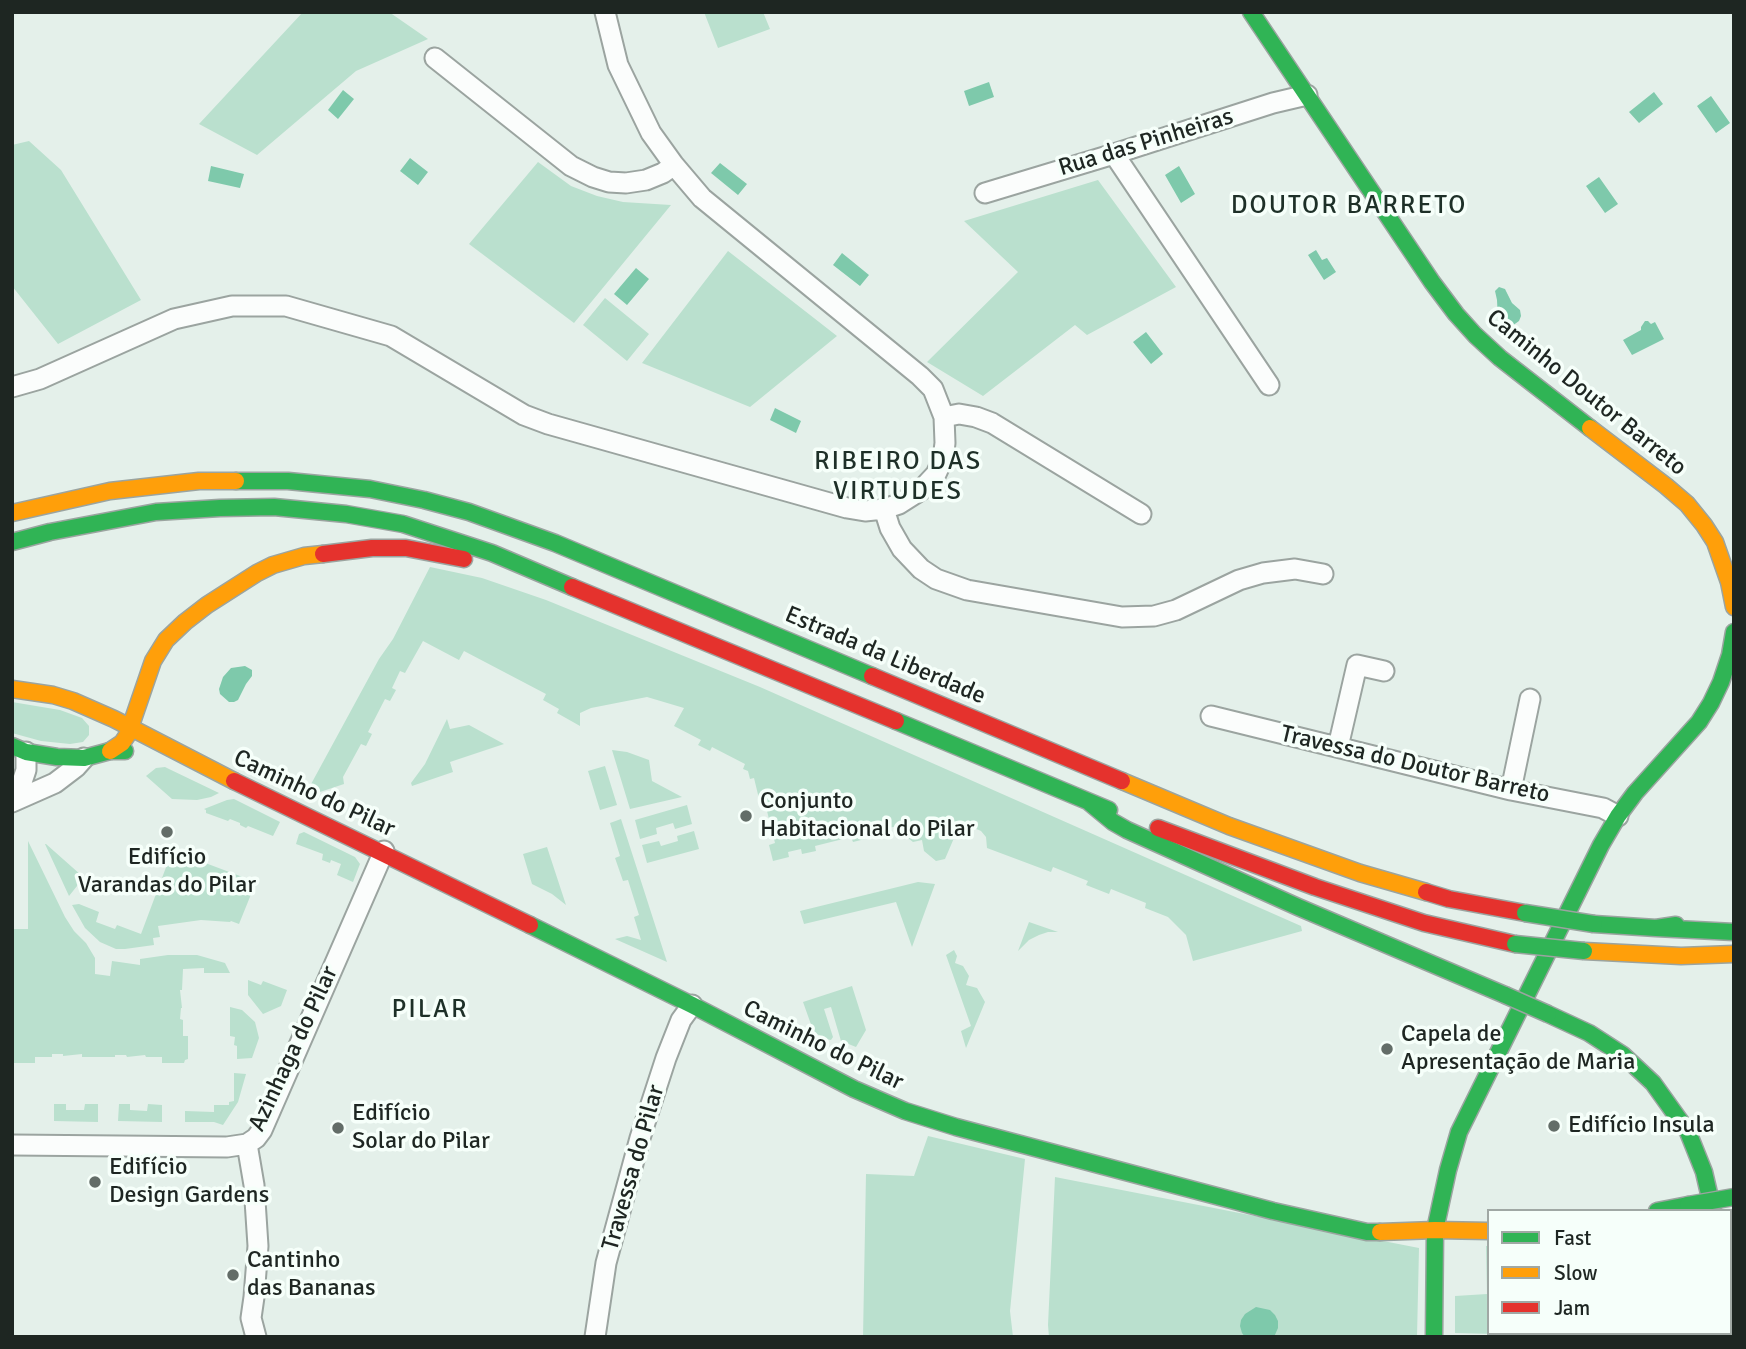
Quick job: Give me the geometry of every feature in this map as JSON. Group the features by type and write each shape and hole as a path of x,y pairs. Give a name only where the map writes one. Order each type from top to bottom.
{"main road":[{"name":"Caminho Doutor Barreto","path":"1251,12 1432,282 1475,335 1526,379 1687,504 1715,542 1724,564 1733,603"},
{"name":"Estrada da Liberdade","path":"12,513 110,491 199,481 301,482 370,489 424,500 469,512 555,543 1229,826 1360,873 1449,899 1594,924 1656,928 1734,917"},
{"path":"12,542 76,526 156,512 220,508 274,507 346,514 403,524 492,553 549,576 1090,803 1339,895 1424,923 1515,944 1584,951 1681,956 1734,954"},
{"path":"110,751 125,739 131,728 153,661 166,640 213,601 273,565 304,556 334,552 407,548 549,576"},
{"path":"1434,1337 1435,1230 1459,1132 1589,868 1618,816 1635,793 1699,722 1711,703 1730,655 1734,632"},
{"name":"Caminho do Pilar","path":"12,689 53,695 93,710 692,1005 854,1089 905,1111 1273,1211 1367,1232 1487,1231"},
{"path":"84,758 100,734 100,722 93,710"},
{"name":"Caminho do Pilar","path":"19,749 57,757 84,758 110,751 183,755"},
{"path":"1090,803 1127,830 1548,1014 1589,1033 1623,1055 1653,1083 1688,1132 1704,1172 1713,1209"},
{"path":"1656,928 1734,932"},
{"path":"1667,1209 1734,1197"}],"street":[{"path":"12,387 40,379 174,319 232,306 286,306 391,336 524,415 548,424 847,508 884,509 899,504 921,490 936,474 943,459 945,443 944,417 933,388 702,198 651,133 618,65 605,12"},
{"path":"435,58 571,166 593,177 617,182 646,180 663,173 674,164"},
{"name":"Rua das Pinheiras","path":"985,193 1273,103 1307,95"},
{"path":"1114,154 1269,385"},
{"path":"944,417 959,414 992,423 1141,514"},
{"path":"884,509 890,528 902,549 921,569 936,579 967,590 1122,617 1154,616 1176,610 1239,580 1263,573 1295,569 1322,574"},
{"path":"1338,747 1357,665 1384,671"},
{"path":"1511,790 1530,699"},
{"name":"Travessa do Doutor Barreto","path":"1211,716 1511,790 1603,808 1618,816"},
{"path":"12,799 26,770 19,749"},
{"path":"12,799 55,783 84,758"},
{"name":"Azinhaga do Pilar","path":"256,1337 251,1318 258,1247 254,1185 247,1144 262,1130 384,852"},
{"name":"Travessa do Pilar","path":"595,1337 606,1263 640,1138 666,1058 681,1020 692,1005"},
{"path":"12,1145 227,1147 247,1144"}],"shaded area":[{"path":"303,12 389,12 428,39 356,71 257,155 199,124"},
{"path":"704,12 763,12 770,29 718,48"},
{"path":"989,82 994,97 969,106 964,91"},
{"path":"343,90 354,99 338,119 328,110"},
{"path":"1654,92 1663,104 1639,123 1629,112"},
{"path":"1711,96 1730,123 1716,133 1697,106"},
{"path":"29,141 61,170 141,300 58,344 12,286 12,145"},
{"path":"410,158 428,172 418,185 400,171"},
{"path":"538,162 571,186 597,196 623,202 671,205 574,323 469,244"},
{"path":"720,163 747,184 738,195 711,173"},
{"path":"211,166 244,174 240,188 208,181"},
{"path":"1179,166 1195,194 1181,203 1165,175"},
{"path":"1599,177 1618,204 1605,213 1586,186"},
{"path":"1098,180 1176,287 1087,335 1075,325 983,396 927,362 1018,272 964,221"},
{"path":"1316,250 1322,260 1327,258 1336,272 1324,280 1308,255"},
{"path":"728,251 837,336 750,407 642,363"},
{"path":"842,253 869,275 860,286 833,265"},
{"path":"636,268 649,279 627,305 614,294"},
{"path":"1499,287 1505,289 1512,303 1520,310 1519,321 1512,326 1506,327 1498,320 1495,291"},
{"path":"605,298 649,334 627,361 583,325"},
{"path":"1645,321 1651,324 1655,322 1664,339 1632,355 1623,340 1641,330"},
{"path":"1146,332 1163,354 1151,364 1133,342"},
{"path":"775,408 801,421 796,433 770,420"},
{"path":"430,567 482,578 546,600 760,687 1301,926 1302,931 1193,961 1186,935 1168,917 1145,908 1146,903 1111,889 1109,894 1086,885 1088,881 1053,867 1051,872 987,848 986,837 972,827 957,831 945,859 936,861 924,851 922,840 913,842 904,835 901,825 865,834 865,839 853,842 851,837 815,846 816,851 802,854 801,849 788,852 789,857 773,861 769,845 775,843 766,807 761,807 754,778 750,779 748,771 743,769 745,764 712,747 710,751 698,745 701,740 674,726 684,708 647,697 591,708 580,713 580,726 557,713 559,709 543,700 546,694 464,651 459,660 423,641 405,673 400,671 392,688 396,690 390,701 385,699 368,732 372,734 366,746 361,744 343,777 344,784 320,792 310,786 379,659 393,639"},
{"path":"245,666 252,670 252,676 238,700 229,702 220,694 223,677 231,668"},
{"path":"12,702 60,710 82,718 89,726 89,735 83,742 70,744 41,741 12,733"},
{"path":"447,719 450,729 469,725 504,744 450,762 453,772 412,786 411,783 425,764"},
{"path":"612,750 649,760 652,781 682,797 630,809"},
{"path":"605,766 617,805 600,810 588,771"},
{"path":"165,767 219,793 197,800 172,799 146,776 156,768"},
{"path":"234,799 280,822 273,836 248,826 246,828 230,819 228,821 206,813 204,809"},
{"path":"687,805 692,824 675,829 673,823 656,828 657,834 640,839 635,820"},
{"path":"621,819 667,962 615,939 627,936 641,940 634,917 639,915 628,880 623,881 615,858 620,856 610,823"},
{"path":"694,831 699,849 647,863 642,845 659,841 661,846 678,841 677,836"},
{"path":"304,832 355,857 360,864 353,882 337,875 341,864 322,860 323,854 296,844 299,834"},
{"path":"28,841 65,917 95,958 95,974 110,976 112,961 140,965 140,959 168,955 197,955 225,963 230,973 204,973 204,968 183,969 180,1019 183,1020 183,1036 188,1036 188,1059 184,1063 162,1063 162,1057 145,1055 82,1057 82,1054 52,1054 52,1057 35,1057 35,1063 12,1063 12,929 28,929"},
{"path":"45,844 81,875 81,881 69,896"},
{"path":"547,847 566,905 532,884 523,854"},
{"path":"176,852 256,882 239,924 231,921 201,920 158,926 160,937 153,938 154,945 125,949 116,949 100,942 85,928 72,905 79,904 99,912 96,922 115,929 117,925 141,934 171,854"},
{"path":"918,882 935,884 912,947 896,902 804,924 800,911"},
{"path":"1029,922 1058,932 1039,935 1018,951"},
{"path":"954,950 957,956 955,963 963,966 969,976 966,985 977,988 985,1002 966,1048 961,1031 971,1026 946,955"},
{"path":"248,980 261,985 263,981 287,990 281,1006 263,1014 248,995"},
{"path":"852,986 866,1030 856,1047 841,1041 831,1007 824,1009 833,1037 831,1040 817,1034 803,1002"},
{"path":"230,1007 242,1010 255,1022 259,1038 252,1058 237,1059 235,1037 230,1036"},
{"path":"234,1073 246,1074 238,1102 223,1125 214,1122 185,1122 185,1111 214,1112 214,1105 229,1105 229,1102 234,1101"},
{"path":"54,1104 66,1104 66,1110 84,1110 85,1104 98,1104 98,1122 54,1121"},
{"path":"119,1104 130,1104 130,1110 147,1111 148,1104 162,1105 162,1122 118,1121"},
{"path":"928,1136 1025,1159 1010,1311 1013,1337 863,1337 866,1174 914,1176"},
{"path":"1055,1177 1419,1248 1417,1337 1049,1337"},
{"path":"1487,1294 1487,1334 1455,1333 1455,1296"},
{"path":"1256,1307 1270,1310 1275,1315 1278,1328 1274,1337 1245,1337 1242,1333 1241,1320"},
{"path":"1493,1335 1682,1335 1682,1337"}],"traffic: fast":[{"path":"1251,12 1456,314 1500,358 1590,428"},
{"path":"236,481 288,481 370,489 469,512 555,543 872,676"},
{"path":"12,542 156,512 274,507 346,514 403,524 492,553 572,587"},
{"path":"1434,1337 1435,1230 1459,1132 1601,845 1618,816 1635,793 1699,722 1711,703 1730,655 1734,632"},
{"path":"896,721 1109,810"},
{"path":"12,746 26,752 57,757 84,758 110,751 125,751"},
{"path":"1090,803 1127,830 1298,907 1505,995"},
{"path":"1525,913 1594,924"},
{"path":"1594,924 1656,928 1676,925"},
{"path":"530,925 854,1089 905,1111 1273,1211 1367,1232 1380,1232"},
{"path":"1656,928 1734,932"},
{"path":"1515,944 1584,951"},
{"path":"1505,995 1548,1014"},
{"path":"1548,1014 1589,1033 1623,1055 1653,1083 1688,1132 1704,1172 1713,1209"},
{"path":"1688,1205 1734,1197"},
{"path":"1667,1209 1688,1205"}],"traffic: slow":[{"path":"1590,428 1666,486 1687,504 1704,525 1715,542 1729,582 1734,607"},
{"path":"12,513 110,491 199,481 236,481"},
{"path":"110,751 122,743 128,734 153,661 166,640 185,622 207,605 273,565 304,556 323,554"},
{"path":"12,689 73,701 114,719 234,781"},
{"path":"1122,781 1229,826 1360,873 1426,892"},
{"path":"1584,951 1681,956 1734,954"},
{"path":"1380,1232 1487,1231"}],"traffic: jam":[{"path":"323,554 372,548 406,548 464,559"},
{"path":"572,587 896,721"},
{"path":"872,676 1122,781"},
{"path":"234,781 530,925"},
{"path":"1158,828 1315,887 1424,923 1515,944"},
{"path":"1426,892 1525,913"}],"place":[{"name":"Conjunto Habitacional do Pilar","path":"746,816"},
{"name":"Edifício Varandas do Pilar","path":"167,832"},
{"name":"Capela de Apresentação de Maria","path":"1387,1049"},
{"name":"Edifício Insula","path":"1554,1126"},
{"name":"Edifício Solar do Pilar","path":"338,1128"},
{"name":"Edifício Design Gardens","path":"95,1182"},
{"name":"Cantinho das Bananas","path":"233,1275"}],"district":[{"name":"DOUTOR BARRETO","path":"1349,206"},
{"name":"RIBEIRO DAS VIRTUDES","path":"898,477"},
{"name":"PILAR","path":"430,1010"}]}
